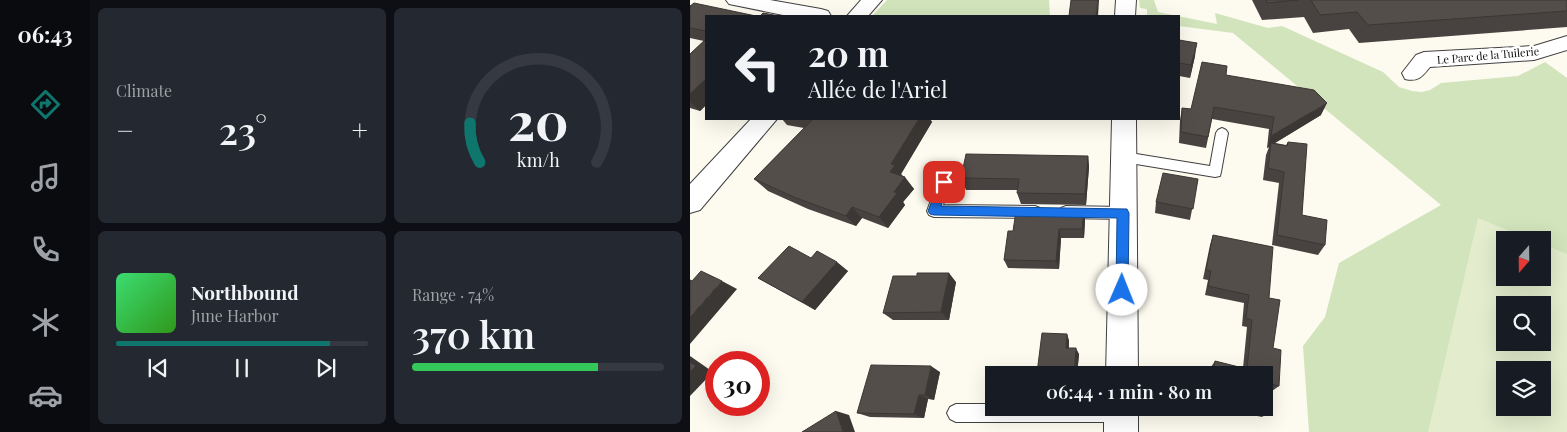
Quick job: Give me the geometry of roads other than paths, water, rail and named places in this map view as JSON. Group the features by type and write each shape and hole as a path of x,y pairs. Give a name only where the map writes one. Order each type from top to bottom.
{"street":[{"path":"736,0 816,15"},
{"path":"858,15 872,0"},
{"path":"1126,0 1126,15"},
{"name":"Le Parc de la Tuilerie","path":"1414,73 1424,60 1534,53 1567,43"},
{"path":"690,202 764,120"},
{"path":"1122,366 1124,120"}],"lane":[{"path":"1124,157 1215,172 1222,133"},
{"path":"949,168 934,211 1123,213"},
{"path":"956,413 1121,418"}]}
